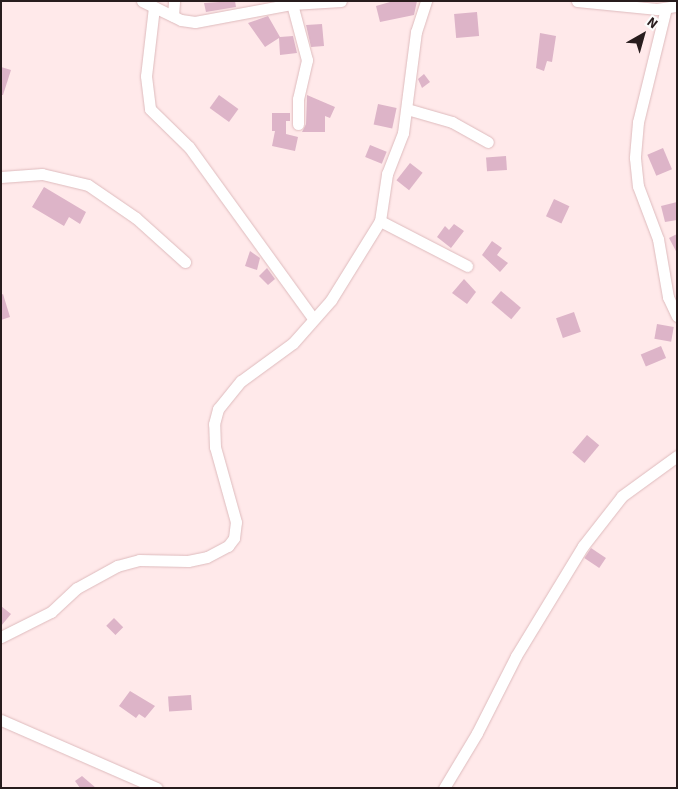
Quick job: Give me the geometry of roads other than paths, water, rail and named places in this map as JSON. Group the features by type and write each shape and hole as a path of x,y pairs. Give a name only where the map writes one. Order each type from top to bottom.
{"street":[{"path":"142,1 172,16 195,22 292,4 341,1"},
{"path":"172,16 174,1"},
{"path":"1,637 51,612 77,588 117,566 139,560 188,561 228,546 234,538 236,522 215,447 214,424 218,409 241,381 293,343 350,273 380,221 387,174 404,133 416,32 426,1"},
{"path":"577,1 617,7 671,7 638,122 636,158 638,186 658,240 668,296 677,316"},
{"path":"292,4 307,60 298,99 298,124"},
{"path":"154,7 146,76 150,110 189,147 313,318"},
{"path":"407,108 452,122 488,142"},
{"path":"1,177 42,174 88,185 136,218 184,262"},
{"path":"380,221 467,266"},
{"path":"444,788 477,733 516,656 583,546 622,496 677,456"},
{"path":"1,720 157,788"}]}
